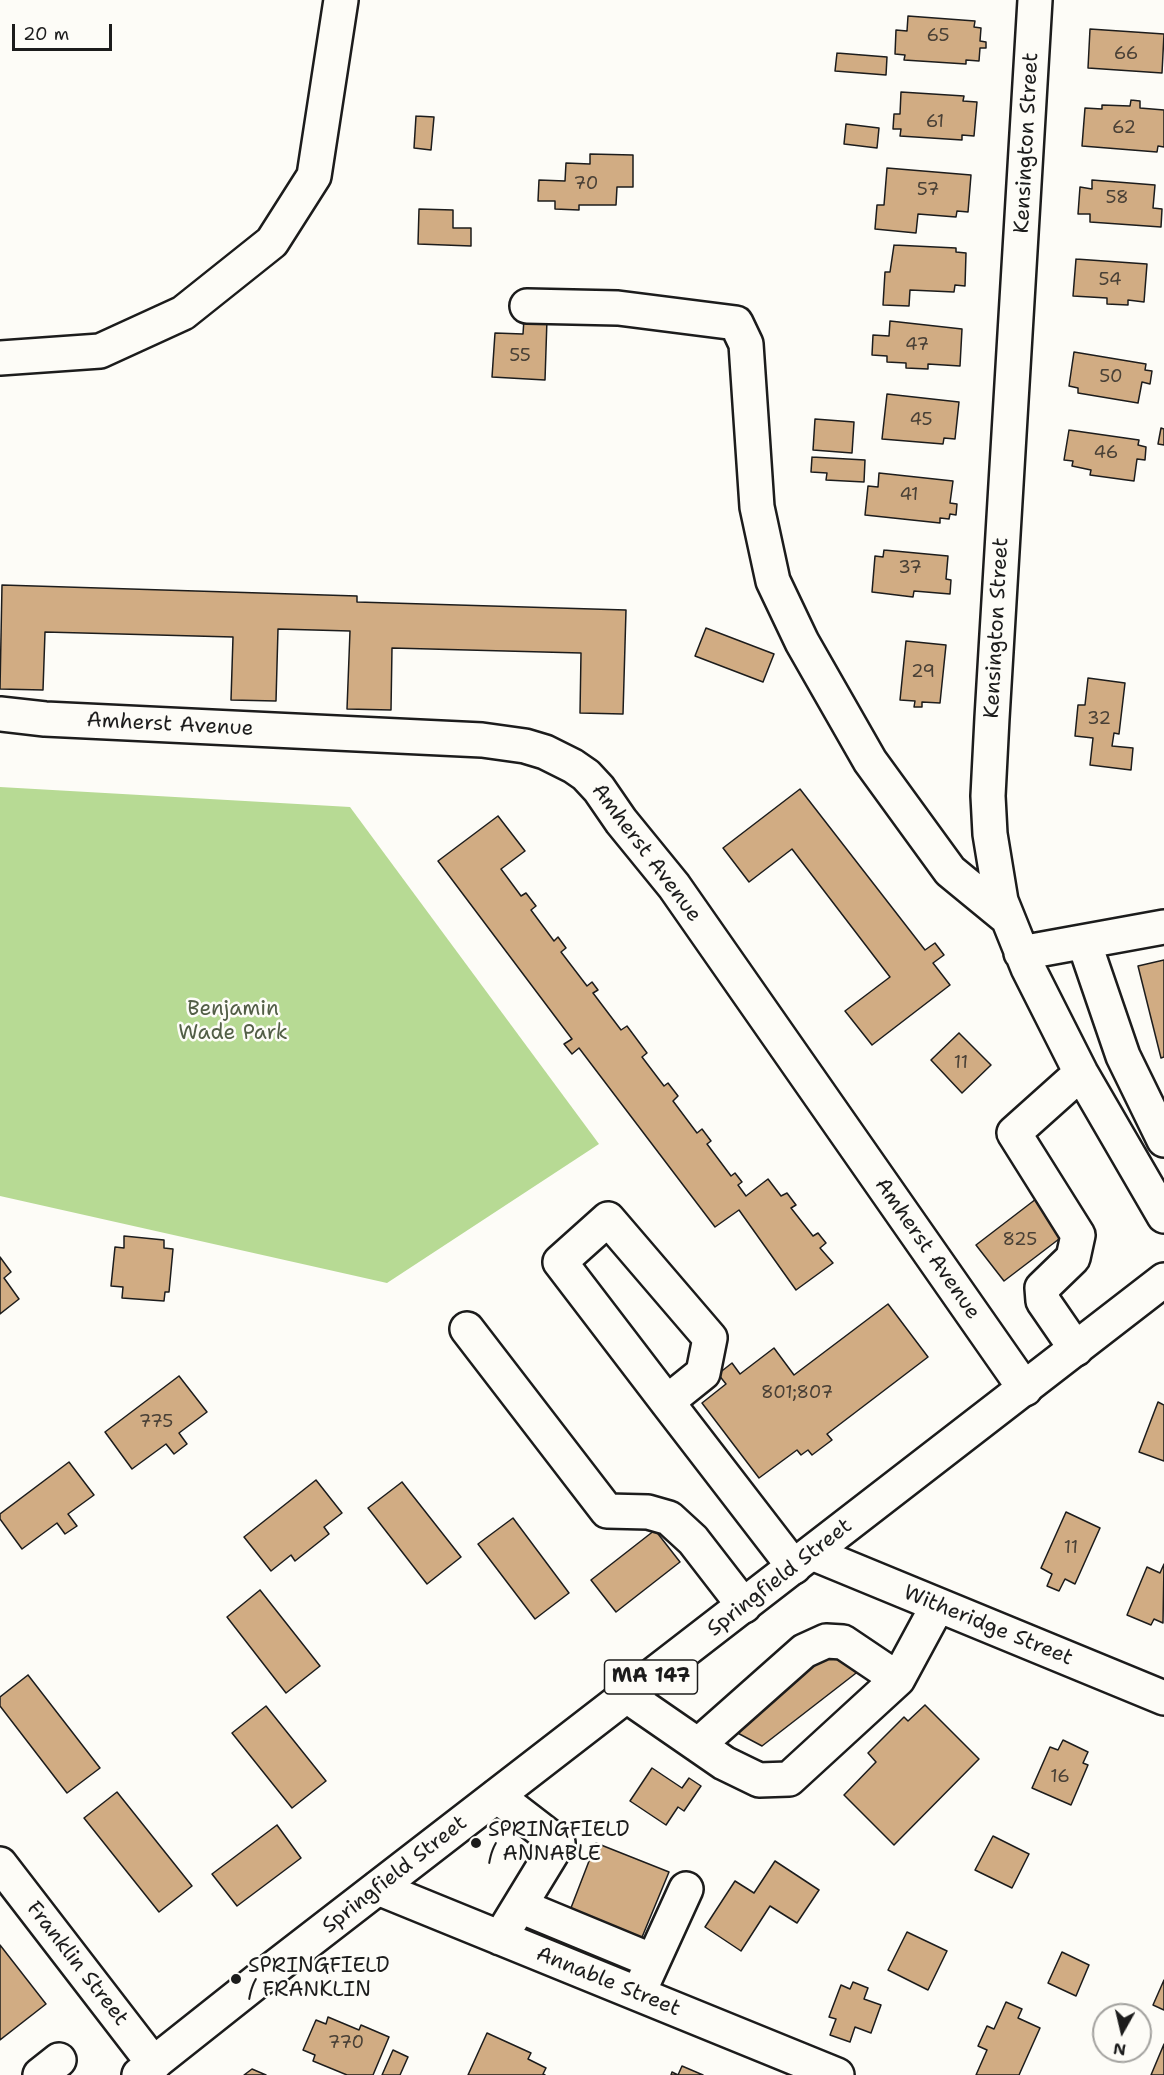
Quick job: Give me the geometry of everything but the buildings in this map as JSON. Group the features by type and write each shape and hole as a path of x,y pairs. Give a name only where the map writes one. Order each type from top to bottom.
{"street":[{"path":"0,358 100,351 183,313 272,242 314,176 341,0"},
{"name":"Kensington Street","path":"1035,0 988,796 992,857 1006,917 1052,1018 1126,1154 1164,1216"},
{"path":"526,306 618,308 736,323 746,344 757,507 773,581 802,642 870,761 950,871 1006,917"},
{"name":"Amherst Avenue","path":"0,714 45,719 482,740 535,749 560,758 573,766 586,775 599,789 621,821 674,886 1025,1389"},
{"path":"1021,953 1164,927"},
{"path":"1084,942 1123,1056 1164,1140 1126,1154"},
{"path":"1076,1349 1043,1301 1042,1288 1073,1258 1078,1235 1014,1133 1081,1073"},
{"path":"667,1402 703,1372 710,1338 608,1220 560,1262 667,1402 803,1560"},
{"name":"Springfield Street","path":"147,2069 1164,1280"},
{"path":"467,1329 607,1511 648,1512 669,1518 693,1539 744,1606"},
{"name":"Witheridge Street","path":"803,1560 938,1605 1164,1698"},
{"path":"627,1696 724,1763 759,1780 789,1779 898,1679 938,1605"},
{"path":"698,1744 804,1651 826,1641 843,1642 898,1679"},
{"path":"497,1797 558,1843 500,1938"},
{"name":"Franklin Street","path":"0,1864 147,2069"},
{"name":"Annable Street","path":"378,1888 837,2075"},
{"path":"638,1994 686,1889"},
{"path":"520,1906 653,1961"}],"green space":[{"name":"Benjamin Wade Park","path":"0,787 350,807 599,1144 387,1283 0,1196"}],"place":[{"name":"SPRINGFIELD / ANNABLE","path":"476,1843"},
{"name":"SPRINGFIELD / FRANKLIN","path":"236,1979"}]}
